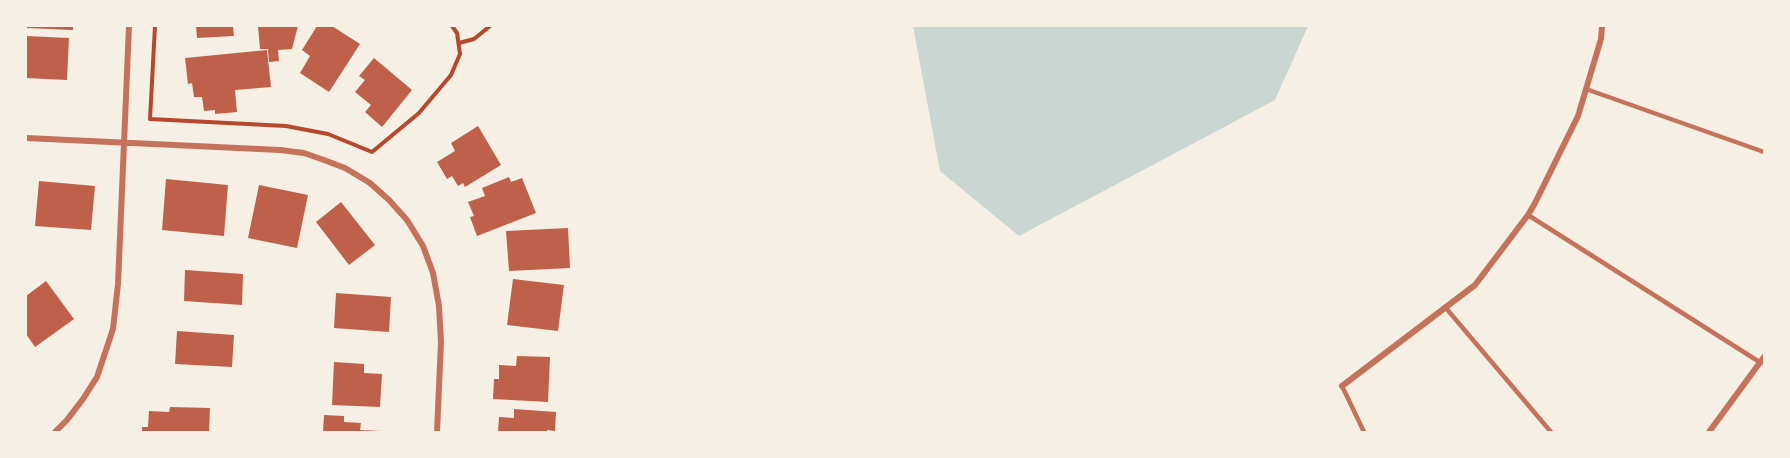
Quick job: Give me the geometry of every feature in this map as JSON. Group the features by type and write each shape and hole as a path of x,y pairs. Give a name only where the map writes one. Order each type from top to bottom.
{"street":[{"path":"56,432 83,399 97,377 113,329 116,310 129,26"},
{"path":"1342,386 1475,285 1528,215 1578,116 1601,39 1602,26"},
{"path":"26,138 304,153 345,168 370,183 407,220 423,246 433,273 440,306 441,342 437,432"},
{"path":"1709,432 1763,360"}],"lane":[{"path":"1586,89 1764,152"},
{"path":"1528,215 1763,360"},
{"path":"1445,307 1551,432"},
{"path":"1342,386 1364,432"}],"path":[{"path":"155,26 150,119 286,126 328,134 372,152 419,113 450,75 460,54 453,26"},
{"path":"459,43 474,39 490,26"}],"shaded area":[{"path":"913,26 1308,26 1275,100 1019,236 940,171"}],"building":[{"path":"26,26 73,26 73,30 26,28"},
{"path":"196,26 233,26 234,36 197,38"},
{"path":"258,26 298,26 292,49 278,50 279,61 269,62 268,49 260,49"},
{"path":"317,26 332,26 360,44 329,92 300,73 310,56 302,50"},
{"path":"26,36 69,38 67,80 26,78"},
{"path":"267,50 271,87 235,90 237,112 215,114 215,110 204,111 202,97 194,97 192,83 188,84 185,58"},
{"path":"374,58 412,90 382,127 365,112 371,105 355,92 365,80 359,76"},
{"path":"478,126 501,165 465,187 463,183 458,186 452,176 447,179 437,162 455,151 451,143"},
{"path":"509,177 511,182 522,178 536,213 477,236 470,217 474,216 468,202 485,196 482,188"},
{"path":"166,179 228,185 224,236 162,230"},
{"path":"39,181 95,186 91,230 35,226"},
{"path":"259,185 308,195 297,248 248,238"},
{"path":"341,202 375,245 349,265 316,222"},
{"path":"568,228 570,268 509,271 506,231"},
{"path":"185,270 243,274 242,305 184,301"},
{"path":"513,279 564,285 558,331 507,325"},
{"path":"46,281 74,319 35,347 26,334 26,296"},
{"path":"336,293 391,297 389,332 334,328"},
{"path":"177,331 234,335 232,367 175,364"},
{"path":"517,356 550,357 548,402 493,399 494,379 499,379 499,365 516,366"},
{"path":"334,362 364,364 364,373 382,374 380,407 332,405"},
{"path":"170,407 210,408 209,432 142,432 142,427 148,427 149,411 169,412"},
{"path":"514,409 556,412 555,431 498,432 499,417 514,418"},
{"path":"324,415 344,416 344,422 361,423 360,430 381,432 323,432"}]}
